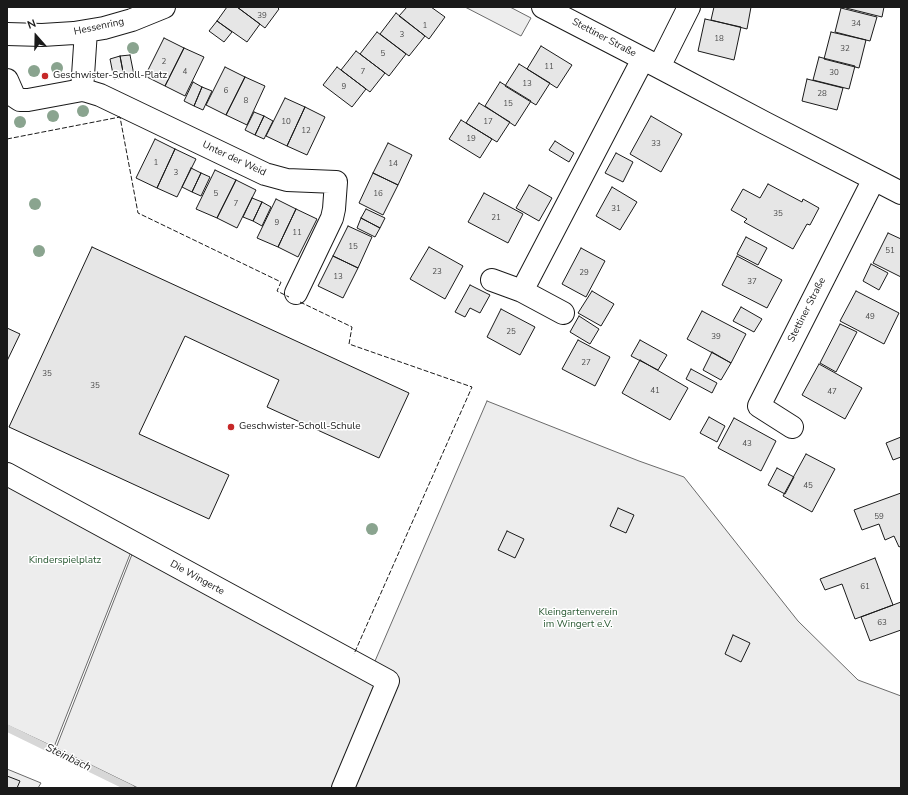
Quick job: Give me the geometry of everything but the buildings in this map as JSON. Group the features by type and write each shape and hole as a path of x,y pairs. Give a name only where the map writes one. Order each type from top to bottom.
{"street":[{"name":"Hessenring","path":"7,34 60,34 104,28 132,20 164,7"},
{"name":"Stettiner Straße","path":"543,7 901,193"},
{"path":"651,63 689,7"},
{"path":"7,80 14,96 23,101 82,90 86,31"},
{"name":"Stettiner Straße","path":"522,291 651,63"},
{"name":"Unter der Weid","path":"82,90 100,95 265,174 287,180 336,182 332,218 296,293"},
{"name":"Stettiner Straße","path":"792,427 759,406 874,179"},
{"path":"492,280 522,291 563,313"},
{"name":"Die Wingerte","path":"7,474 388,681 344,788"}],"shaded area":[{"path":"465,7 510,7 531,18 521,36"},
{"name":"Kleingartenverein im Wingert e.V.","path":"487,401 639,461 684,477 798,621 858,680 901,696 901,788 138,788 56,748 140,534 372,668"},
{"name":"Kinderspielplatz","path":"7,465 138,534 54,747 7,725"},
{"path":"7,769 41,783 38,788 7,788"}],"waterway":[{"name":"Steinbach","path":"7,728 130,788"}],"fence":[{"path":"7,139 120,117 138,213 281,282 277,291 289,297"},
{"path":"300,302 352,327 349,344 472,387 354,654"}],"place":[{"name":"Geschwister-Scholl-Platz","path":"45,76"},
{"name":"Geschwister-Scholl-Schule","path":"231,427"}]}
